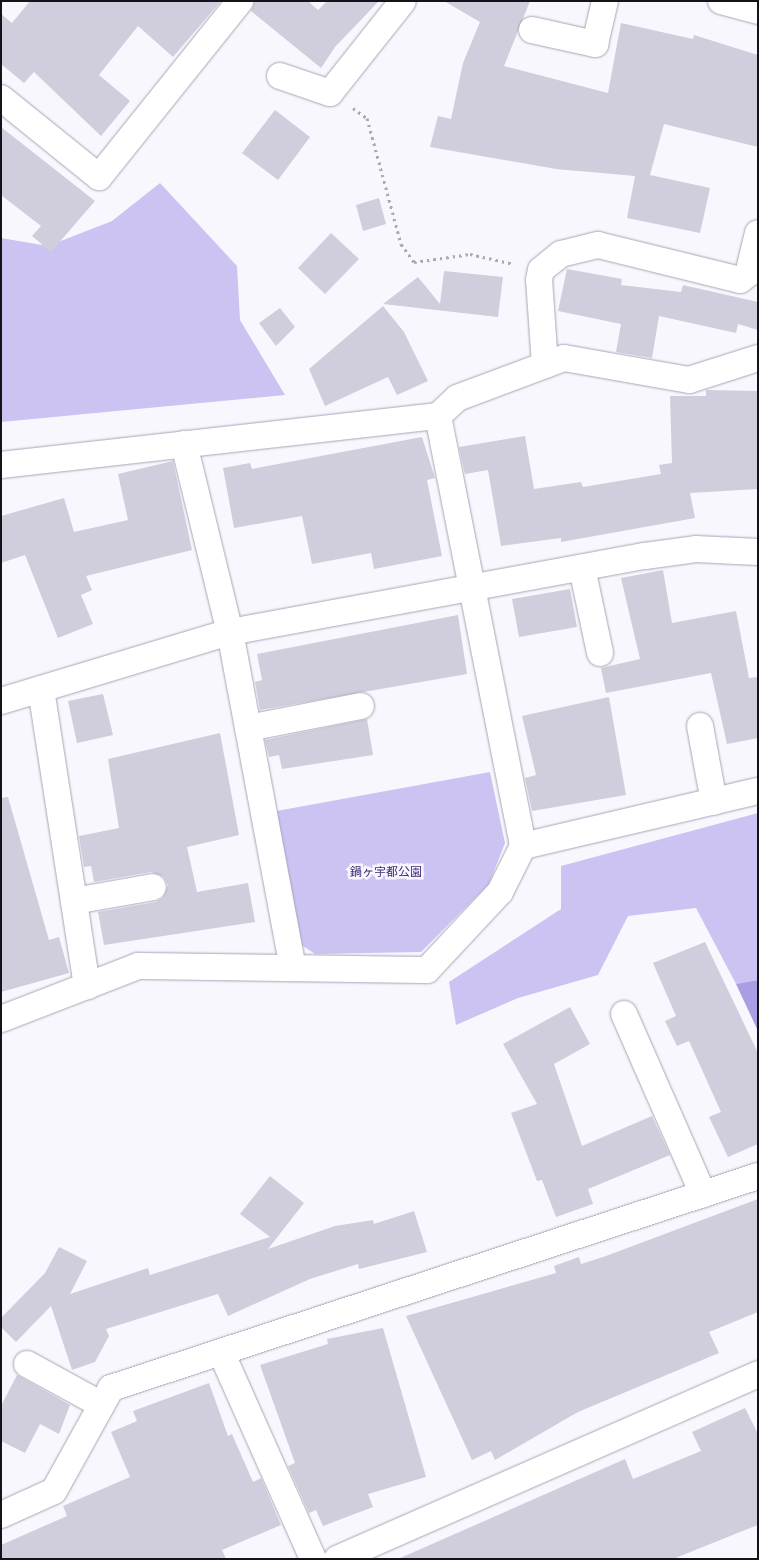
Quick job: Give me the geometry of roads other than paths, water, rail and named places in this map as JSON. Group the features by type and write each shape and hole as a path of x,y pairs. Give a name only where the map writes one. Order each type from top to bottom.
{"street":[{"path":"1,98 99,177 240,1"},
{"path":"280,76 330,92 403,1"},
{"path":"532,30 595,44 605,1"},
{"path":"721,1 758,11"},
{"path":"545,365 542,270 560,254 598,245 740,280 748,274 758,233"},
{"path":"1,465 438,416 457,398 564,358 689,380 758,358"},
{"path":"1,1019 138,966 427,970 500,892 523,846 438,416"},
{"path":"184,444 230,632 293,968"},
{"path":"1,701 230,632 696,549 758,552"},
{"path":"582,568 600,653"},
{"path":"41,689 88,986"},
{"path":"248,728 361,706"},
{"path":"700,726 714,802"},
{"path":"523,846 758,791"},
{"path":"74,902 153,888"},
{"path":"624,1014 703,1194"},
{"path":"1,1515 54,1491 111,1388 758,1176"},
{"path":"221,1352 313,1559"},
{"path":"27,1364 102,1405"},
{"path":"337,1559 758,1374"}],"park label":[{"name":"鍋ヶ宇都公園","path":"386,872"}]}
